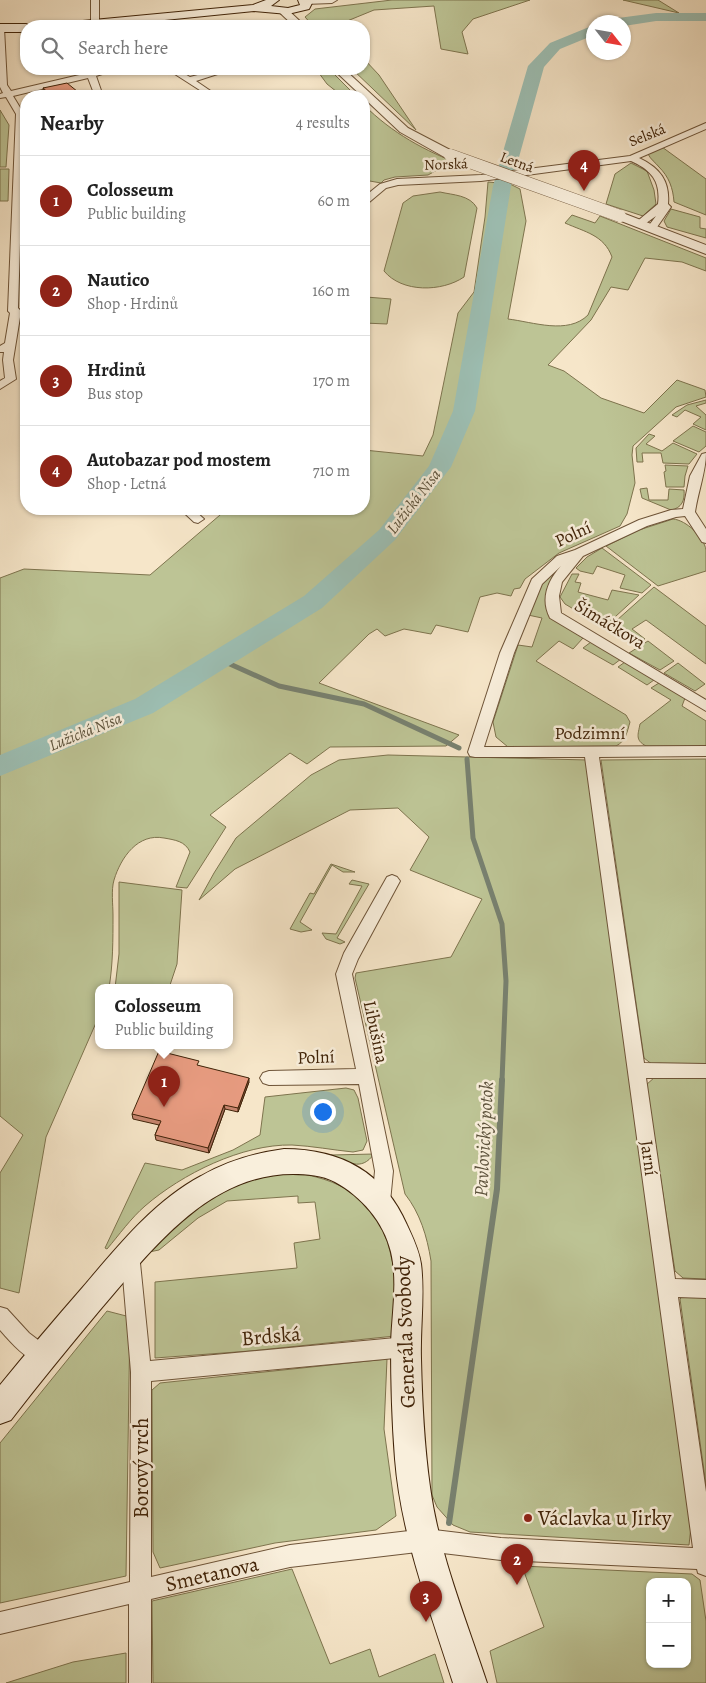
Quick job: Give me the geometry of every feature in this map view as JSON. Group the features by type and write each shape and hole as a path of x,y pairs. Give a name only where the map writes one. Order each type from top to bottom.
{"main road":[{"path":"142,20 275,6 301,10"},
{"path":"0,28 20,28"},
{"name":"Generála Svobody","path":"0,1409 130,1253 194,1195 220,1180 256,1166 287,1162 334,1168 366,1186 381,1202 394,1225 405,1253 408,1290 406,1347 411,1463 417,1509 470,1683"}],"street":[{"path":"95,0 96,20"},
{"path":"301,10 332,0"},
{"path":"0,28 4,96 20,114"},
{"path":"30,90 95,75"},
{"path":"181,75 205,90"},
{"path":"189,80 207,75"},
{"name":"Letná","path":"344,75 361,90"},
{"path":"92,76 97,90"},
{"path":"4,96 20,92"},
{"name":"Letná","path":"370,99 404,130 450,155 620,216 706,250"},
{"name":"Selská","path":"536,169 632,158 706,126"},
{"path":"632,158 654,169 660,177 664,190 663,205 666,207 652,228"},
{"name":"Norská","path":"370,197 383,186 397,182 481,178 536,169"},
{"path":"638,224 663,205"},
{"path":"0,386 11,379 5,348 18,311 20,238"},
{"path":"0,311 18,311"},
{"path":"706,456 697,470 689,512 706,539"},
{"name":"Polní","path":"475,752 507,653 536,582 562,559 644,523 675,513 689,512"},
{"path":"193,515 198,519"},
{"name":"Šimáčkova","path":"579,553 554,582 550,597 555,615 706,706"},
{"name":"Jarní","path":"591,751 706,1561"},
{"name":"Podzimní","path":"475,752 706,751"},
{"name":"Libušina","path":"381,1202 384,1170 346,983 345,967 392,881"},
{"path":"636,1070 706,1070"},
{"name":"Polní","path":"269,1078 365,1076"},
{"name":"Borový vrch","path":"130,1253 141,1372 140,1683"},
{"path":"668,1288 706,1289"},
{"path":"0,1316 22,1340 43,1356"},
{"name":"Brdská","path":"141,1372 406,1347"},
{"name":"Smetanova","path":"0,1623 290,1556 426,1540 502,1549 706,1561"}],"green space":[{"path":"392,0 530,0 473,19 462,32 468,54 441,49 434,6 374,10 350,20 308,20 305,17 315,9"},
{"path":"623,0 658,0 679,13"},
{"path":"370,65 379,75 416,130 358,75 370,75"},
{"path":"320,75 335,75 350,90 334,90"},
{"path":"0,110 9,125 6,167 0,167"},
{"path":"370,110 398,133 435,154 462,165 439,169 428,175 395,177 384,180 381,183 370,181"},
{"path":"662,147 706,179 706,215 674,202 673,192 668,179 648,154"},
{"path":"631,163 647,171 654,190 656,204 643,216 606,204 615,174"},
{"path":"0,169 9,169 8,201 0,201"},
{"path":"488,182 510,184 520,189 526,221 508,319 560,326 580,321 588,315 612,257 609,250 599,239 565,223 572,215 595,223 600,216 706,258 706,271 682,262 645,258 628,290 611,287 591,320 548,365 564,371 601,398 644,413 677,380 705,390 706,397 676,407 633,446 635,483 627,514 620,526 559,553 525,579 520,588 514,589 511,596 497,593 480,597 468,632 436,625 431,634 404,629 385,636 377,629 369,634 319,683 459,735 446,746 330,747 307,764 290,753 210,815 226,827 187,888 176,887 190,852 182,843 176,840 155,837 139,843 126,855 117,871 113,884 113,952 109,984 95,984 95,1025 46,1137 19,1293 0,1288 0,1173 23,1135 0,1116 0,578 24,569 150,575 220,515 370,515 370,451 423,456 433,435 458,313 474,292"},
{"path":"440,192 466,198 477,208 464,277 445,285 422,288 411,287 392,278 384,271 403,203 413,196"},
{"path":"671,209 700,217 700,228 706,229 706,238 667,227 664,221"},
{"path":"370,297 391,299 387,324 370,323"},
{"path":"706,400 706,403 696,406 706,415 706,430 693,424 701,417 685,410 677,417 672,415 687,405"},
{"path":"693,426 706,432 706,446 699,452 673,441"},
{"path":"649,434 655,436 646,444 662,451 673,443 697,454 689,464 663,463 661,453 642,453 643,462 637,462 636,448"},
{"path":"665,465 688,466 684,487 666,487"},
{"path":"647,488 649,500 668,500 669,489 684,490 684,497 678,507 671,510 642,498 640,489"},
{"path":"673,519 689,526 702,540 706,550 706,571 658,586 606,546 639,530"},
{"path":"602,548 651,585 642,593 620,588 625,575 597,566 593,574 576,568 587,557"},
{"path":"565,561 550,587 547,605 551,613 558,620 583,638 573,649 559,641 536,661 626,715 630,722 628,729 624,739 616,746 508,747 496,737 493,722 518,645 532,647 542,618 528,615 544,579"},
{"path":"572,574 579,574 575,582 581,583 578,592 608,600 612,590 639,595 604,627 565,604 560,597"},
{"path":"654,587 706,626 706,664 646,620 632,629 645,639 634,645 607,629"},
{"path":"648,641 674,661 660,670 629,653"},
{"path":"591,642 621,659 613,665 583,648"},
{"path":"625,662 654,680 647,685 618,667"},
{"path":"678,663 705,684 695,691 664,673"},
{"path":"659,683 685,698 682,706 706,721 706,746 646,746 640,742 638,737 640,724 671,700 651,688"},
{"path":"388,755 588,760 691,1527 689,1545 470,1532 453,1525 437,1507 432,1495 431,1261 422,1225 415,1209 405,1194 355,978 356,973 451,957 482,899 410,870 429,837 398,808 350,810 235,869 199,900 236,838 311,775 339,760"},
{"path":"706,759 706,1065 653,1065 644,1058 601,760"},
{"path":"331,864 355,872 343,872 332,865 300,922 312,930 301,932 290,929 310,893 314,894"},
{"path":"352,880 369,884 337,938 345,942 340,944 326,939 322,933 336,934 362,886 349,884"},
{"path":"119,882 182,890 177,964 170,984 115,984 119,954"},
{"path":"655,1077 706,1077 706,1279 683,1278 675,1271 646,1085"},
{"path":"346,1088 354,1090 358,1098 367,1141 363,1150 353,1152 292,1145 273,1146 233,1155 195,1172 160,1194 130,1221 107,1249 105,1248 145,1163 182,1170 233,1150 260,1135 265,1097"},
{"path":"374,1154 364,1163 359,1164 349,1163 331,1155"},
{"path":"296,1173 332,1182 347,1190 371,1210 380,1224 387,1241 397,1283 395,1336 250,1351 155,1358 155,1282 297,1268 294,1243 320,1239 315,1202 298,1203 298,1196 227,1201 198,1218 159,1250 149,1252 183,1217 209,1196 223,1188 253,1177"},
{"path":"686,1293 706,1294 706,1485 680,1299"},
{"path":"107,1311 130,1317 126,1576 0,1603 0,1443"},
{"path":"387,1359 384,1429 396,1516 376,1530 275,1543 160,1568 153,1552 152,1390 160,1383"},
{"path":"522,1566 692,1574 700,1580 706,1621 706,1683 497,1683 490,1651 544,1627"},
{"path":"292,1569 330,1664 370,1649 379,1677 435,1654 444,1683 153,1683 152,1601"},
{"path":"126,1653 126,1683 6,1683 73,1662"}],"building":[{"path":"67,83 76,90 45,90 43,88"},
{"path":"159,1051 199,1061 197,1065 249,1078 238,1108 224,1105 208,1148 155,1135 161,1121 132,1114"}],"waterway":[{"name":"Lužická Nisa","path":"631,20 656,17 706,17"},
{"name":"Lužická Nisa","path":"0,766 144,706 313,602 387,535 440,467 464,411 502,186 536,66 555,46 586,32"},
{"name":"Pavlovický potok","path":"221,660 279,686 364,704 459,748"},
{"name":"Pavlovický potok","path":"467,759 473,838 502,924 506,981 502,1081"},
{"name":"Pavlovický potok","path":"449,1523 497,1189 502,1080"}],"place":[{"name":"Autobazar pod mostem","path":"584,191"},
{"name":"Colosseum","path":"164,1107"},
{"name":"Václavka u Jirky","path":"528,1518"},
{"name":"Nautico","path":"517,1585"},
{"name":"Hrdinů","path":"426,1622"}]}
